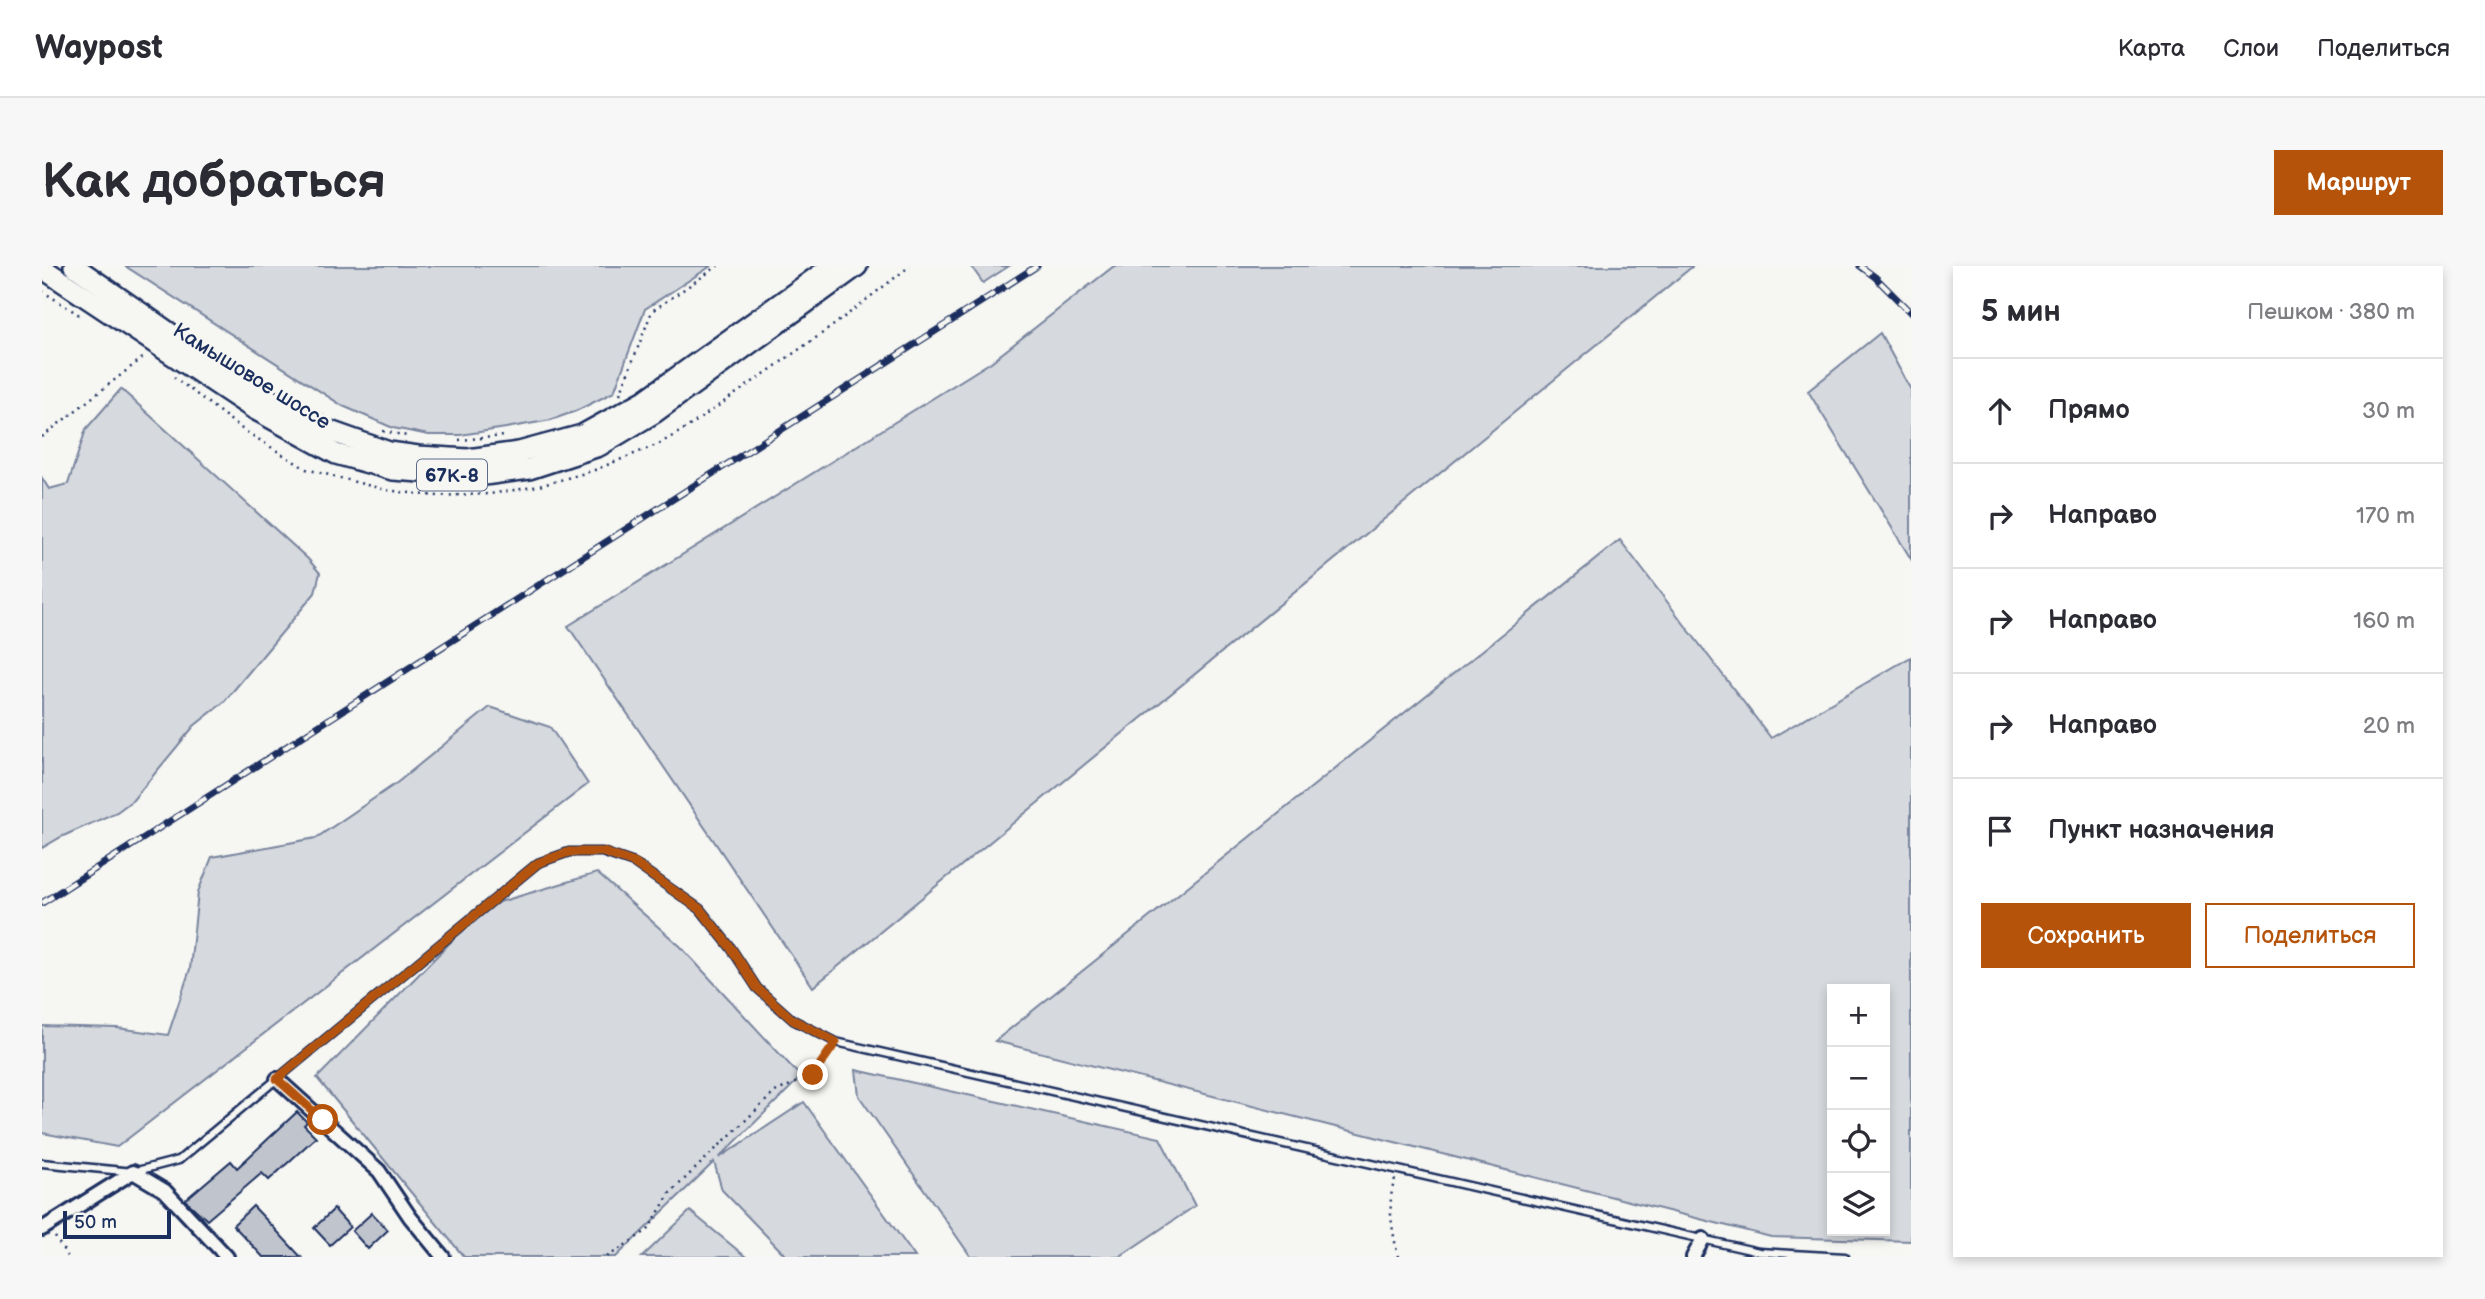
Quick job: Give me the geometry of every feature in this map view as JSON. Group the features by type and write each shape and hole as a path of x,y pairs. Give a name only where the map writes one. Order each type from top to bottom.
{"main road":[{"name":"Камышовое шоссе","path":"74,266 250,389 308,421 389,452 468,459 519,453 582,435 645,400 832,266"},
{"name":"Камышовое шоссе","path":"42,268 254,409 336,454 393,470 477,476 529,469 598,446 654,413 857,266"}],"street":[{"path":"277,1079 379,1171 410,1217 443,1257"},
{"path":"45,1228 132,1172 165,1191 227,1257"},
{"path":"1693,1257 1703,1239"}],"lane":[{"path":"42,1163 132,1172 179,1160 538,863 569,852 603,852 634,863 700,909 731,948 757,988 793,1020 836,1042 1759,1252 1845,1257"}],"path":[{"path":"619,398 652,312 718,266"},
{"path":"42,291 88,320"},
{"path":"42,436 145,356"},
{"path":"167,372 242,429"},
{"path":"373,428 416,438"},
{"path":"450,440 509,435"},
{"path":"607,1257 648,1230 670,1194 775,1092 813,1075 836,1042"},
{"path":"1398,1169 1391,1189 1390,1211 1398,1257"},
{"path":"45,1228 68,1257"}],"shaded area":[{"path":"125,266 711,266 645,309 614,392 551,420 460,435 429,435 393,428 343,406"},
{"path":"971,266 1009,266 983,283"},
{"path":"1114,266 1693,266 813,987 568,626 991,362"},
{"path":"1880,333 1911,390 1911,559 1808,391"},
{"path":"121,389 308,559 320,573 315,593 224,702 194,726 133,800 117,812 42,848 42,478 49,489 68,484 86,429"},
{"path":"1620,540 1771,738 1911,657 1911,1241 1771,1237 995,1041"},
{"path":"490,707 550,727 588,784 117,1147 42,1133 42,1026 117,1028 168,1035 190,969 198,892 212,857 316,838 398,782"},
{"path":"597,873 680,946 801,1077 719,1158 804,1102 915,1257 787,1257 722,1190 714,1162 616,1257 464,1257 317,1078 486,906"},
{"path":"856,1070 1160,1138 1195,1206 1119,1257 971,1257 859,1096"},
{"path":"690,1211 746,1257 642,1257"}],"building":[{"path":"297,1112 307,1122 304,1125 316,1137 269,1180 262,1173 207,1220 185,1200 231,1161 237,1168"},
{"path":"253,1206 301,1257 263,1257 233,1225"},
{"path":"334,1209 350,1227 330,1245 314,1228"},
{"path":"372,1213 388,1230 368,1249 352,1231"}],"railway":[{"path":"42,903 1037,266"},
{"path":"1860,266 1911,313"}],"route":[{"path":"323,1120 277,1079 538,863 569,852 603,852 634,863 700,909 731,948 757,988 793,1020 836,1042 813,1075"}]}
